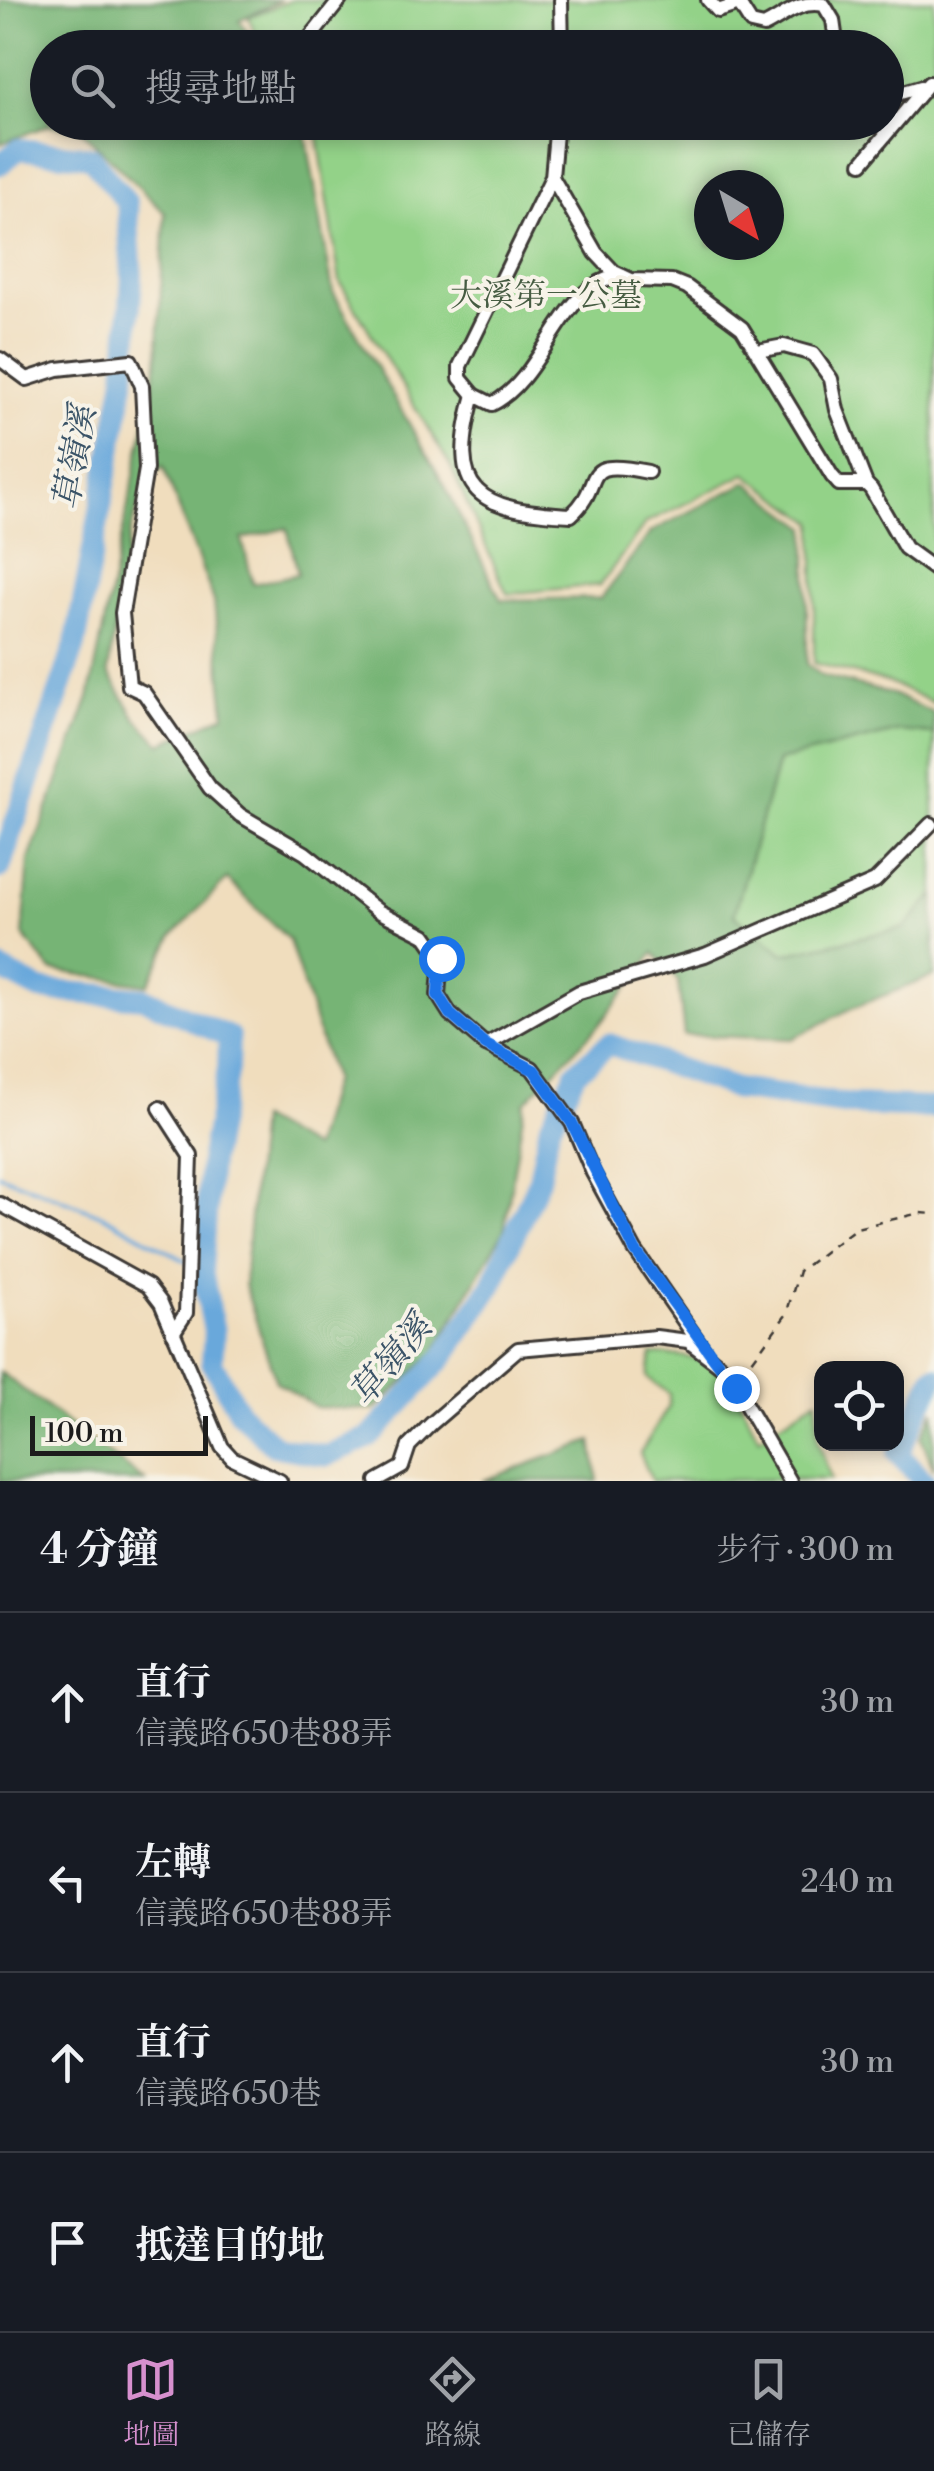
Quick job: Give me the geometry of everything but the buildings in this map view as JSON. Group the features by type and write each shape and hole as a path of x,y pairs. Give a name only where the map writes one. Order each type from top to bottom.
{"lane":[{"path":"316,30 340,0"},
{"path":"560,0 561,30"},
{"path":"708,0 718,10 739,4 751,23 764,26 794,7 810,2 824,5 834,20 835,30"},
{"path":"904,92 932,83"},
{"path":"904,115 932,83"},
{"path":"555,140 552,177 460,366 460,378 474,394 492,404 502,399 540,358 580,294 602,280 622,276 672,281 687,287 742,328 839,484 866,484"},
{"path":"862,163 882,140"},
{"path":"552,177 596,253 622,276"},
{"path":"758,351 784,346 813,354 831,379 836,410 866,484 905,548 934,569"},
{"path":"0,359 27,379 58,369 131,361 142,386 146,469 122,613 129,686 144,693 210,788 240,815 305,853 378,911 424,934 441,958 438,995 450,1014 486,1045 534,1070 572,1123 635,1250 704,1350"},
{"path":"474,394 462,462 469,480 493,503 511,512 571,514 592,474 610,465 648,472"},
{"path":"486,1045 579,992 705,955 875,881 931,824"},
{"path":"160,1108 191,1156 186,1313 172,1333"},
{"path":"0,1204 148,1286 222,1447 232,1458 280,1481"},
{"path":"377,1481 402,1467 410,1446 431,1424 518,1349 656,1337 688,1340 725,1369 790,1481"}],"path":[{"path":"736,1388 786,1315 799,1271 856,1228 920,1212 934,1214"}],"green space":[{"path":"0,0 281,0 239,20 246,30 30,30 30,132 0,144"},
{"name":"大溪第一公墓","path":"293,0 934,0 934,703 887,682 814,663 814,522 746,474 646,523 600,585 507,594 450,465 340,282 319,140 904,140 904,30 254,30 248,17"},
{"path":"91,140 307,140 333,292 444,484 501,600 601,598 651,532 747,482 807,527 807,664 822,676 892,694 934,713 934,734 899,731 778,761 734,915 784,954 904,928 934,895 934,976 852,1008 792,1039 684,1035 678,981 654,953 598,1026 525,1102 504,1231 434,1353 374,1410 316,1407 276,1382 244,1284 259,1119 313,1149 333,1079 289,940 227,879 172,937 148,985 51,970 23,935 29,859 89,698 157,363 165,213","holes":["163,466 214,601 225,715 161,744 135,717 108,672 129,537 145,483","287,528 298,574 253,584 242,539"]},
{"path":"899,731 934,734 934,895 904,928 784,954 734,915 778,761"},
{"path":"652,1354 697,1359 711,1365 731,1384 759,1438 814,1401 814,1451 822,1451 831,1479 652,1481 640,1453 669,1406 669,1394 647,1377"},
{"path":"0,1372 145,1481 0,1481"},
{"path":"934,1410 934,1469 921,1437"},
{"path":"592,1441 598,1481 482,1481"}],"waterway":[{"name":"草嶺溪","path":"0,164 19,149 91,157 127,203 132,277 125,377 75,645 0,868"},
{"name":"草嶺溪","path":"0,969 40,990 144,998 229,1037 228,1069 210,1162 202,1270 214,1331 212,1363 239,1412 274,1446 326,1456 370,1437 443,1358 492,1285 539,1179 549,1128 576,1072 609,1044 736,1089 851,1105 934,1108"},
{"path":"0,1175 104,1216 202,1270"},
{"name":"草嶺溪","path":"924,1481 898,1454 934,1377"}],"route":[{"path":"441,958 438,995 450,1014 486,1045 534,1070 572,1123 593,1174 635,1250 704,1350 725,1369 736,1388"}]}
